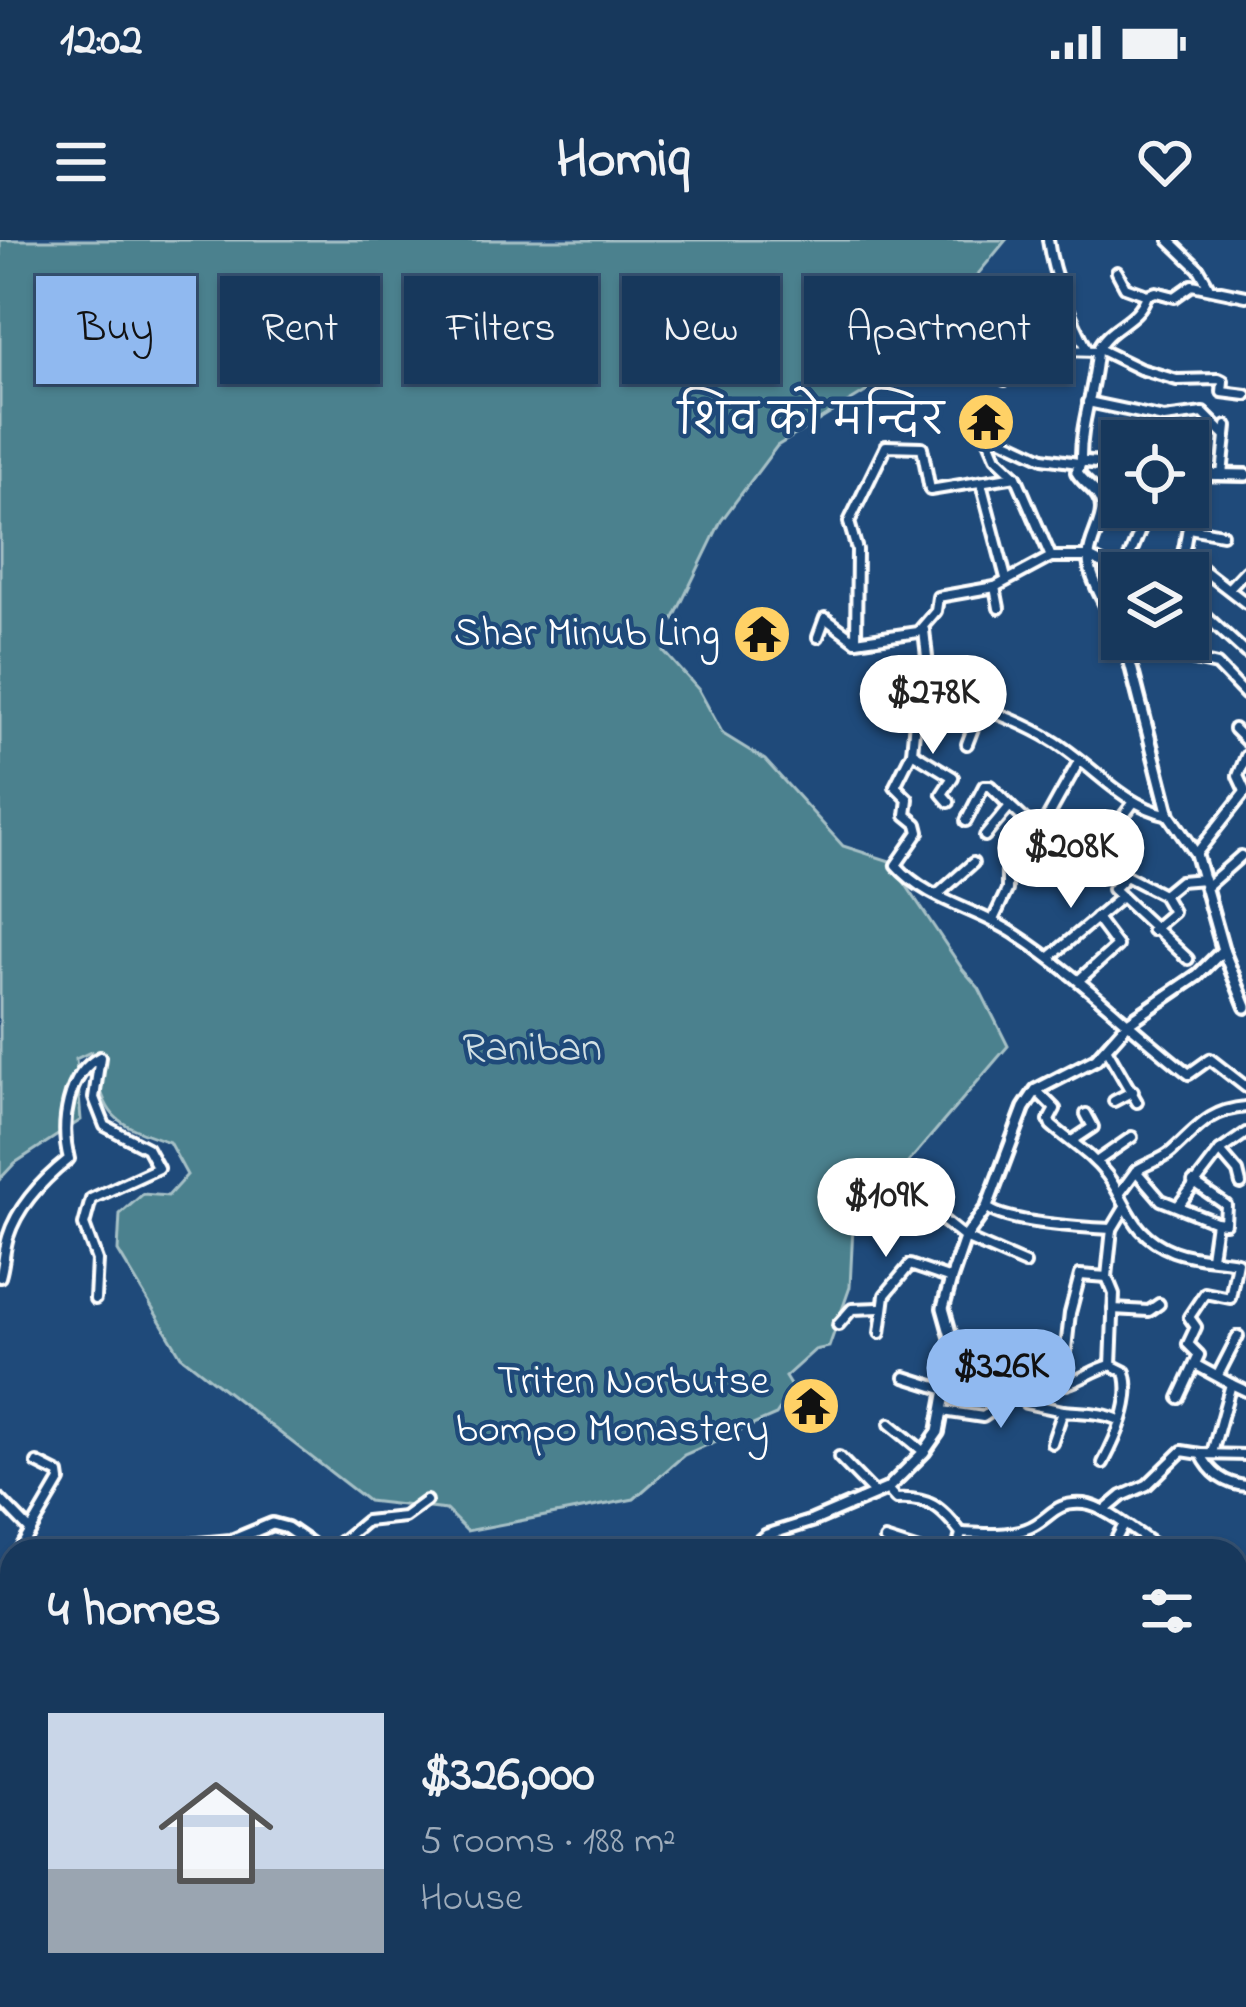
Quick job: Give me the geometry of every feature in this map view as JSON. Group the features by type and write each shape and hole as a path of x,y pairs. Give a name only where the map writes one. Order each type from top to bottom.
{"street":[{"path":"1048,240 1051,259 1094,350 1096,375 1077,475 1096,491 1101,506"},
{"path":"1169,240 1199,269 1208,286"},
{"path":"1117,272 1125,286 1147,295 1156,292 1175,297 1192,285 1246,296"},
{"path":"1094,350 1143,308 1147,295"},
{"path":"1073,350 1094,350 1177,380 1219,379 1222,392 1246,394"},
{"path":"1088,402 1164,418 1203,413 1226,431 1222,476"},
{"path":"1051,557 1016,476 996,457 986,431 1043,458 1101,464"},
{"path":"856,641 857,550 849,522 886,446 922,446 930,490 1016,476"},
{"path":"1209,477 1246,475"},
{"path":"981,482 1006,578"},
{"path":"1101,513 1089,557 1101,594"},
{"path":"1185,552 1189,528 1222,534"},
{"path":"818,637 825,618 856,641 924,630 936,611 938,597 995,587 1051,557 1089,557 1101,563"},
{"path":"1229,588 1246,570"},
{"path":"1209,573 1246,602"},
{"path":"995,587 999,608"},
{"path":"1209,619 1246,653"},
{"path":"924,630 928,642 912,752 895,787 908,799 906,815 919,832 896,865 952,906 993,920 1050,957 1189,1074 1210,1059 1246,1088"},
{"path":"1129,660 1169,815 1196,854 1223,950 1246,1007"},
{"path":"1195,660 1217,665 1246,694"},
{"path":"923,684 1024,724 1071,752 1148,811 1169,815"},
{"path":"967,745 981,707"},
{"path":"1234,729 1246,741"},
{"path":"912,752 953,776 942,794 949,802"},
{"path":"1196,854 1246,792 1238,776 1246,756"},
{"path":"993,920 1007,890 1007,863 1039,832 1079,761"},
{"path":"966,821 984,786 991,785 1039,832"},
{"path":"1112,831 1134,802"},
{"path":"985,836 1010,806"},
{"path":"1074,831 1126,875 1163,895 1173,912 1153,930"},
{"path":"1163,895 1180,881 1205,883 1241,856"},
{"path":"937,895 974,862"},
{"path":"1126,875 1113,887 1120,898 1188,959"},
{"path":"1050,957 1120,898"},
{"path":"1079,980 1117,946 1096,918"},
{"path":"762,1539 881,1492 924,1452 938,1432 954,1347 943,1308 951,1279 965,1238 986,1207 1008,1144 1036,1090 1107,1050 1128,1023 1198,975 1223,950"},
{"path":"1236,978 1246,969"},
{"path":"1107,1050 1137,1102"},
{"path":"0,1277 8,1235 23,1208 47,1173 69,1159 64,1142 76,1078 85,1065 100,1057 94,1098 105,1126 147,1148 158,1168 91,1199 84,1225 97,1260 95,1299"},
{"path":"1036,1090 1055,1109 1048,1120 1051,1125 1096,1162 1124,1209 1150,1239 1173,1251 1241,1264 1230,1298 1205,1293 1189,1317 1196,1327 1188,1344 1199,1354 1178,1398"},
{"path":"1114,1101 1132,1091"},
{"path":"1119,1194 1136,1171 1169,1154 1201,1120 1229,1108 1246,1107"},
{"path":"1071,1142 1091,1130 1093,1124 1086,1114"},
{"path":"1178,1206 1220,1150 1246,1133"},
{"path":"1096,1162 1132,1137"},
{"path":"1220,1150 1238,1172 1241,1184"},
{"path":"1136,1171 1161,1200 1225,1223 1226,1205 1193,1182"},
{"path":"986,1207 994,1215 1011,1219 1112,1228"},
{"path":"929,1209 965,1238 1025,1264"},
{"path":"1111,1365 1114,1294 1107,1277 1112,1228 1124,1209"},
{"path":"1211,1257 1216,1222"},
{"path":"880,1333 880,1309 888,1290 910,1265 951,1279"},
{"path":"1107,1277 1080,1275 1066,1349 1028,1342 1022,1346 1026,1366 1038,1379 1066,1384 1111,1365"},
{"path":"1113,1310 1149,1311 1159,1304"},
{"path":"838,1325 852,1309 880,1309"},
{"path":"1218,1376 1238,1336"},
{"path":"1103,1463 1121,1420 1128,1377 1111,1365"},
{"path":"1196,1365 1246,1391"},
{"path":"905,1377 946,1390"},
{"path":"943,1411 983,1417 1038,1379"},
{"path":"1212,1454 1231,1384"},
{"path":"1016,1394 1026,1403 1121,1420"},
{"path":"1052,1443 1063,1411"},
{"path":"890,1424 924,1452"},
{"path":"1104,1511 1147,1485 1182,1451 1246,1454"},
{"path":"1201,1454 1227,1483 1246,1486"},
{"path":"838,1457 881,1492 896,1498 920,1497 946,1513 961,1533 960,1539"},
{"path":"26,1539 60,1481 59,1474 37,1463"},
{"path":"0,1499 31,1531"},
{"path":"343,1539 366,1520 404,1517 425,1502"},
{"path":"961,1533 1029,1529 1057,1507 1082,1503 1104,1511 1145,1539"},
{"path":"235,1539 266,1524 287,1528 306,1539"},
{"path":"1117,1539 1124,1526"},
{"path":"300,1539 301,1535"},
{"path":"1067,2007 1078,2007"}],"green space":[{"name":"Raniban","path":"0,240 1006,240 976,276 804,276 804,384 879,384 777,446 721,521 672,622 664,651 699,690 723,734 765,760 843,846 890,861 979,988 1008,1046 853,1227 850,1287 829,1347 815,1350 785,1377 793,1390 776,1415 684,1455 634,1499 467,1531 446,1510 368,1501 181,1356 118,1251 120,1214 143,1194 168,1196 187,1175 169,1142 132,1128 112,1113 91,1052 76,1059 81,1120 15,1163 0,1179"}],"place":[{"name":"शिव को मन्दिर","path":"986,422"},
{"name":"Shar Minub Ling","path":"762,634"},
{"name":"Triten Norbutse bompo Monastery","path":"811,1406"}]}
